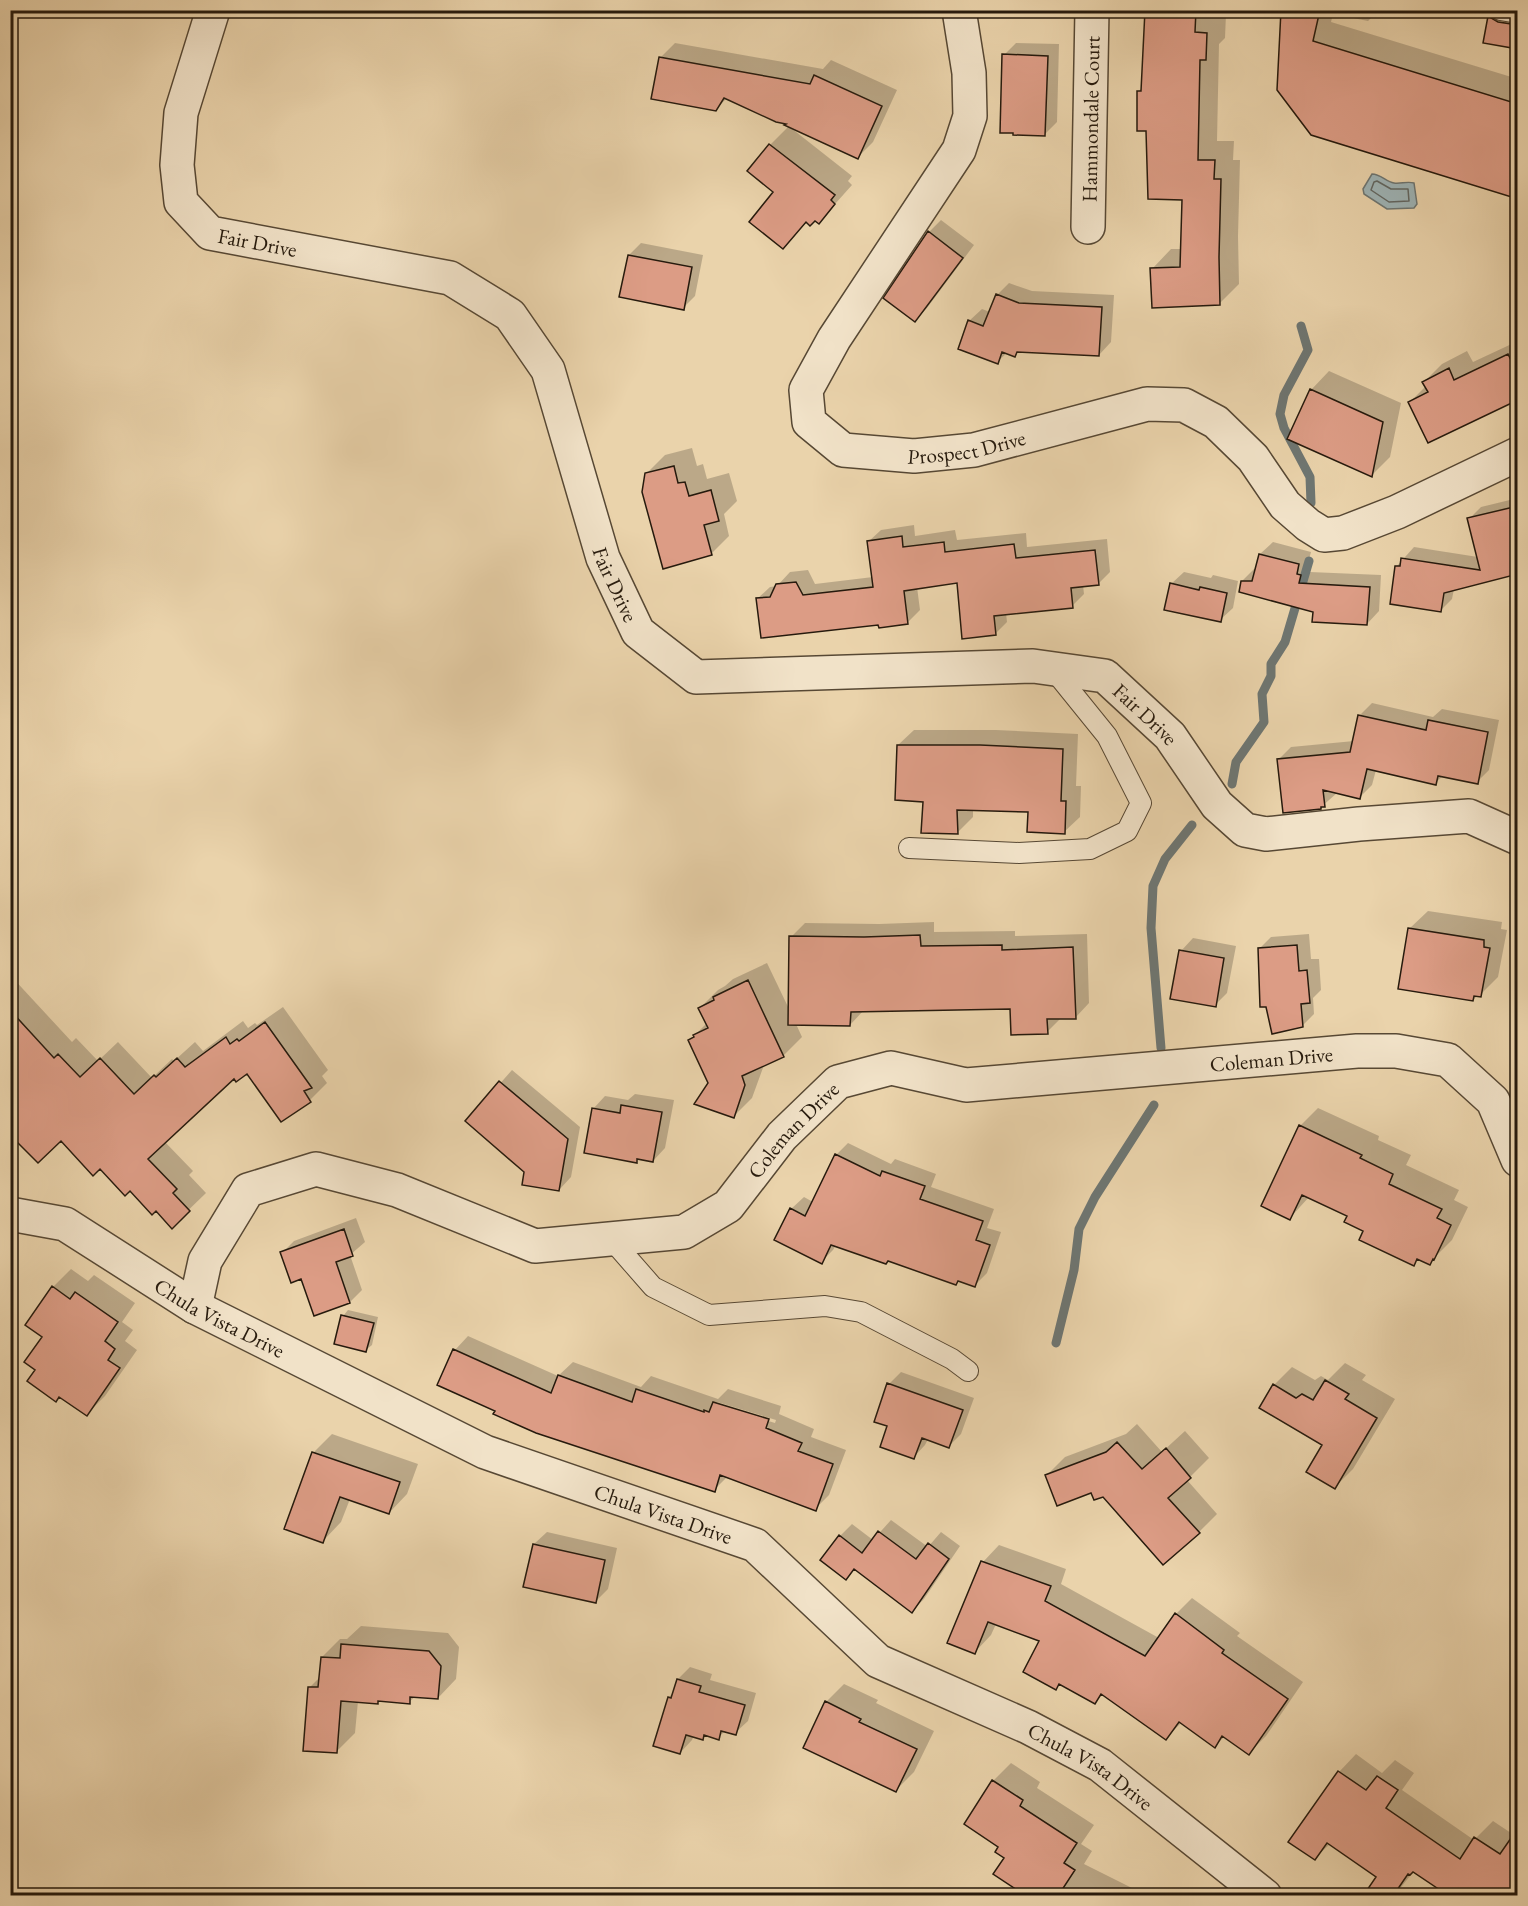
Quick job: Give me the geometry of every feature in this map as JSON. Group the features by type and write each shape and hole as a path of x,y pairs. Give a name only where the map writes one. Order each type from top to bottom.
{"street":[{"name":"Fair Drive","path":"213,10 181,113 177,165 181,202 210,233 450,278 510,315 548,370 603,558 638,632 696,677 1033,666 1105,676 1170,736 1217,805 1245,830 1266,834 1469,816 1518,838"},
{"name":"Prospect Drive","path":"959,10 969,73 970,116 959,150 834,339 806,390 808,422 843,450 914,456 974,450 1147,404 1184,405 1216,422 1253,458 1285,505 1308,525 1324,535 1343,533 1397,513 1518,454"},
{"name":"Hammondale Court","path":"1088,227 1092,10"},
{"name":"Coleman Drive","path":"195,1307 205,1261 248,1190 316,1169 397,1190 535,1246 684,1232 728,1206 782,1136 838,1083 891,1068 966,1085 1357,1051 1396,1052 1448,1060 1493,1101 1518,1160"},
{"name":"Chula Vista Drive","path":"10,1214 65,1224 195,1307 484,1452 755,1545 878,1662 1028,1727 1100,1765 1265,1896"}],"lane":[{"path":"1500,10 1518,13"},
{"path":"909,848 1019,853 1090,849 1127,831 1141,803 1107,736 1052,668"},
{"path":"611,1239 653,1287 709,1315 825,1306 861,1312 952,1359 968,1371"}],"water":[{"path":"1372,174 1394,183 1414,183 1417,204 1414,208 1387,209 1364,194 1363,189"}],"building":[{"path":"1145,10 1196,10 1195,32 1207,33 1206,60 1200,60 1198,160 1215,160 1214,179 1221,179 1220,305 1152,308 1150,268 1180,267 1182,200 1148,199 1146,131 1137,131 1137,91 1141,91"},
{"path":"1281,10 1320,10 1313,41 1518,104 1518,199 1311,135 1277,90"},
{"path":"1488,16 1498,22 1518,25 1518,49 1483,43"},
{"path":"1002,54 1048,56 1045,136 1000,133"},
{"path":"659,57 810,84 814,75 882,106 858,159 784,125 786,124 776,122 724,98 716,111 651,99"},
{"path":"769,144 835,195 831,200 835,204 819,224 815,221 810,226 806,222 783,249 749,222 773,192 747,171"},
{"path":"928,231 963,258 915,322 883,298"},
{"path":"628,255 692,267 684,310 619,297"},
{"path":"996,294 1019,303 1102,307 1099,356 1017,352 1015,357 1002,352 998,364 958,349 968,320 983,326"},
{"path":"1508,354 1518,375 1518,400 1428,443 1408,402 1428,392 1422,382 1449,368 1454,380"},
{"path":"1310,389 1383,422 1372,477 1287,439"},
{"path":"674,466 678,483 685,482 689,496 711,490 719,521 704,525 712,555 663,569 642,492 645,473"},
{"path":"1518,506 1518,574 1444,593 1441,612 1390,604 1395,566 1400,566 1401,558 1480,570 1467,518"},
{"path":"902,536 903,547 944,542 945,552 1014,544 1016,558 1095,550 1099,585 1071,588 1073,608 994,616 996,635 962,639 957,583 904,591 908,624 879,628 878,625 761,638 756,598 770,597 776,584 796,582 803,595 873,587 867,541"},
{"path":"1259,554 1299,564 1297,574 1301,575 1299,583 1370,587 1367,625 1312,622 1313,612 1239,592 1241,581 1252,581"},
{"path":"1170,583 1199,590 1200,587 1227,593 1221,622 1164,610"},
{"path":"1358,715 1426,730 1428,720 1488,732 1478,784 1438,776 1436,785 1367,769 1360,799 1323,790 1325,807 1283,813 1277,759 1350,752"},
{"path":"897,745 980,745 1063,749 1061,801 1066,801 1065,834 1027,832 1028,812 957,810 958,834 921,833 923,802 895,800"},
{"path":"1408,928 1484,940 1484,947 1490,948 1481,997 1474,996 1473,1001 1398,989"},
{"path":"920,935 921,946 1002,945 1002,950 1073,947 1076,1019 1047,1019 1048,1034 1011,1035 1010,1009 851,1012 850,1026 788,1025 789,936"},
{"path":"1297,945 1299,971 1307,970 1310,1003 1301,1004 1303,1027 1272,1034 1266,1007 1260,1007 1258,948"},
{"path":"1179,950 1224,958 1216,1007 1170,999"},
{"path":"748,980 784,1057 742,1076 745,1085 734,1118 694,1104 708,1083 688,1040 708,1028 698,1008 714,1000 713,997"},
{"path":"10,1010 54,1058 58,1054 80,1077 100,1058 134,1094 177,1058 185,1067 226,1037 230,1044 237,1039 239,1041 265,1022 312,1088 304,1091 311,1102 281,1122 247,1074 236,1082 234,1079 148,1159 177,1189 173,1193 190,1211 172,1229 156,1211 152,1215 130,1191 125,1196 100,1169 93,1176 61,1141 38,1163 10,1135"},
{"path":"499,1081 568,1139 559,1191 522,1185 524,1172 465,1121"},
{"path":"621,1105 662,1112 653,1162 637,1159 637,1163 584,1153 592,1108 620,1113"},
{"path":"1299,1125 1362,1155 1360,1158 1393,1174 1389,1184 1442,1209 1437,1218 1451,1225 1430,1265 1417,1259 1414,1266 1359,1240 1363,1231 1344,1222 1347,1216 1302,1195 1290,1220 1261,1206"},
{"path":"835,1154 880,1176 882,1171 925,1186 920,1199 983,1221 976,1240 990,1245 975,1287 958,1281 956,1285 888,1261 886,1264 831,1245 822,1264 774,1240 790,1208 805,1216"},
{"path":"344,1229 353,1256 336,1262 350,1303 314,1316 301,1279 291,1283 280,1252"},
{"path":"52,1286 70,1299 75,1292 118,1322 105,1341 115,1349 108,1360 120,1368 87,1416 59,1397 56,1402 27,1381 35,1370 24,1362 42,1337 25,1325"},
{"path":"341,1315 374,1323 366,1352 334,1344"},
{"path":"453,1349 551,1393 558,1375 632,1402 636,1389 704,1412 704,1410 709,1412 713,1402 769,1419 766,1428 802,1443 798,1451 833,1464 816,1511 720,1475 715,1492 536,1433 493,1414 495,1411 437,1385"},
{"path":"1325,1380 1349,1394 1345,1399 1377,1418 1335,1489 1306,1472 1322,1445 1259,1408 1273,1384 1296,1398 1302,1394 1313,1400"},
{"path":"887,1383 963,1410 949,1448 922,1438 914,1459 880,1447 887,1426 874,1422"},
{"path":"1117,1442 1142,1469 1166,1448 1191,1478 1168,1498 1200,1533 1163,1565 1103,1497 1094,1500 1091,1493 1057,1506 1045,1475 1106,1452"},
{"path":"312,1452 400,1482 389,1514 340,1497 323,1543 284,1529"},
{"path":"878,1531 916,1559 928,1543 949,1559 912,1613 854,1569 846,1580 820,1560 839,1535 862,1553"},
{"path":"533,1544 605,1560 596,1603 523,1587"},
{"path":"981,1561 1051,1586 1045,1601 1145,1656 1175,1613 1224,1650 1222,1653 1288,1699 1249,1755 1222,1736 1215,1748 1179,1722 1166,1740 1101,1694 1095,1704 1059,1684 1056,1690 1023,1672 1039,1641 988,1622 975,1654 947,1643"},
{"path":"341,1644 429,1651 441,1666 438,1699 410,1697 410,1704 341,1701 337,1753 303,1751 308,1687 318,1687 321,1657 340,1658"},
{"path":"677,1679 701,1686 699,1692 745,1705 736,1735 721,1731 719,1740 704,1735 703,1740 686,1735 680,1754 653,1746 668,1697 671,1698"},
{"path":"825,1701 861,1719 859,1722 917,1749 896,1792 803,1748"},
{"path":"1338,1771 1366,1790 1377,1776 1398,1790 1386,1808 1460,1859 1474,1837 1500,1854 1518,1828 1518,1896 1449,1896 1413,1872 1408,1874 1393,1896 1363,1896 1376,1877 1327,1843 1315,1860 1288,1842"},
{"path":"992,1780 1023,1800 1020,1806 1077,1843 1064,1863 1075,1870 1058,1896 1026,1896 993,1874 1004,1858 995,1852 998,1847 964,1824"}],"waterway":[{"path":"1301,326 1308,350 1284,395 1280,414 1284,428 1310,477 1311,503"},
{"path":"1232,784 1236,762 1264,722 1262,694 1271,676 1271,664 1285,642 1309,561"},
{"path":"1161,1048 1151,928 1153,886 1165,859 1192,825"},
{"path":"1056,1343 1074,1270 1079,1229 1095,1197 1154,1105"}]}
